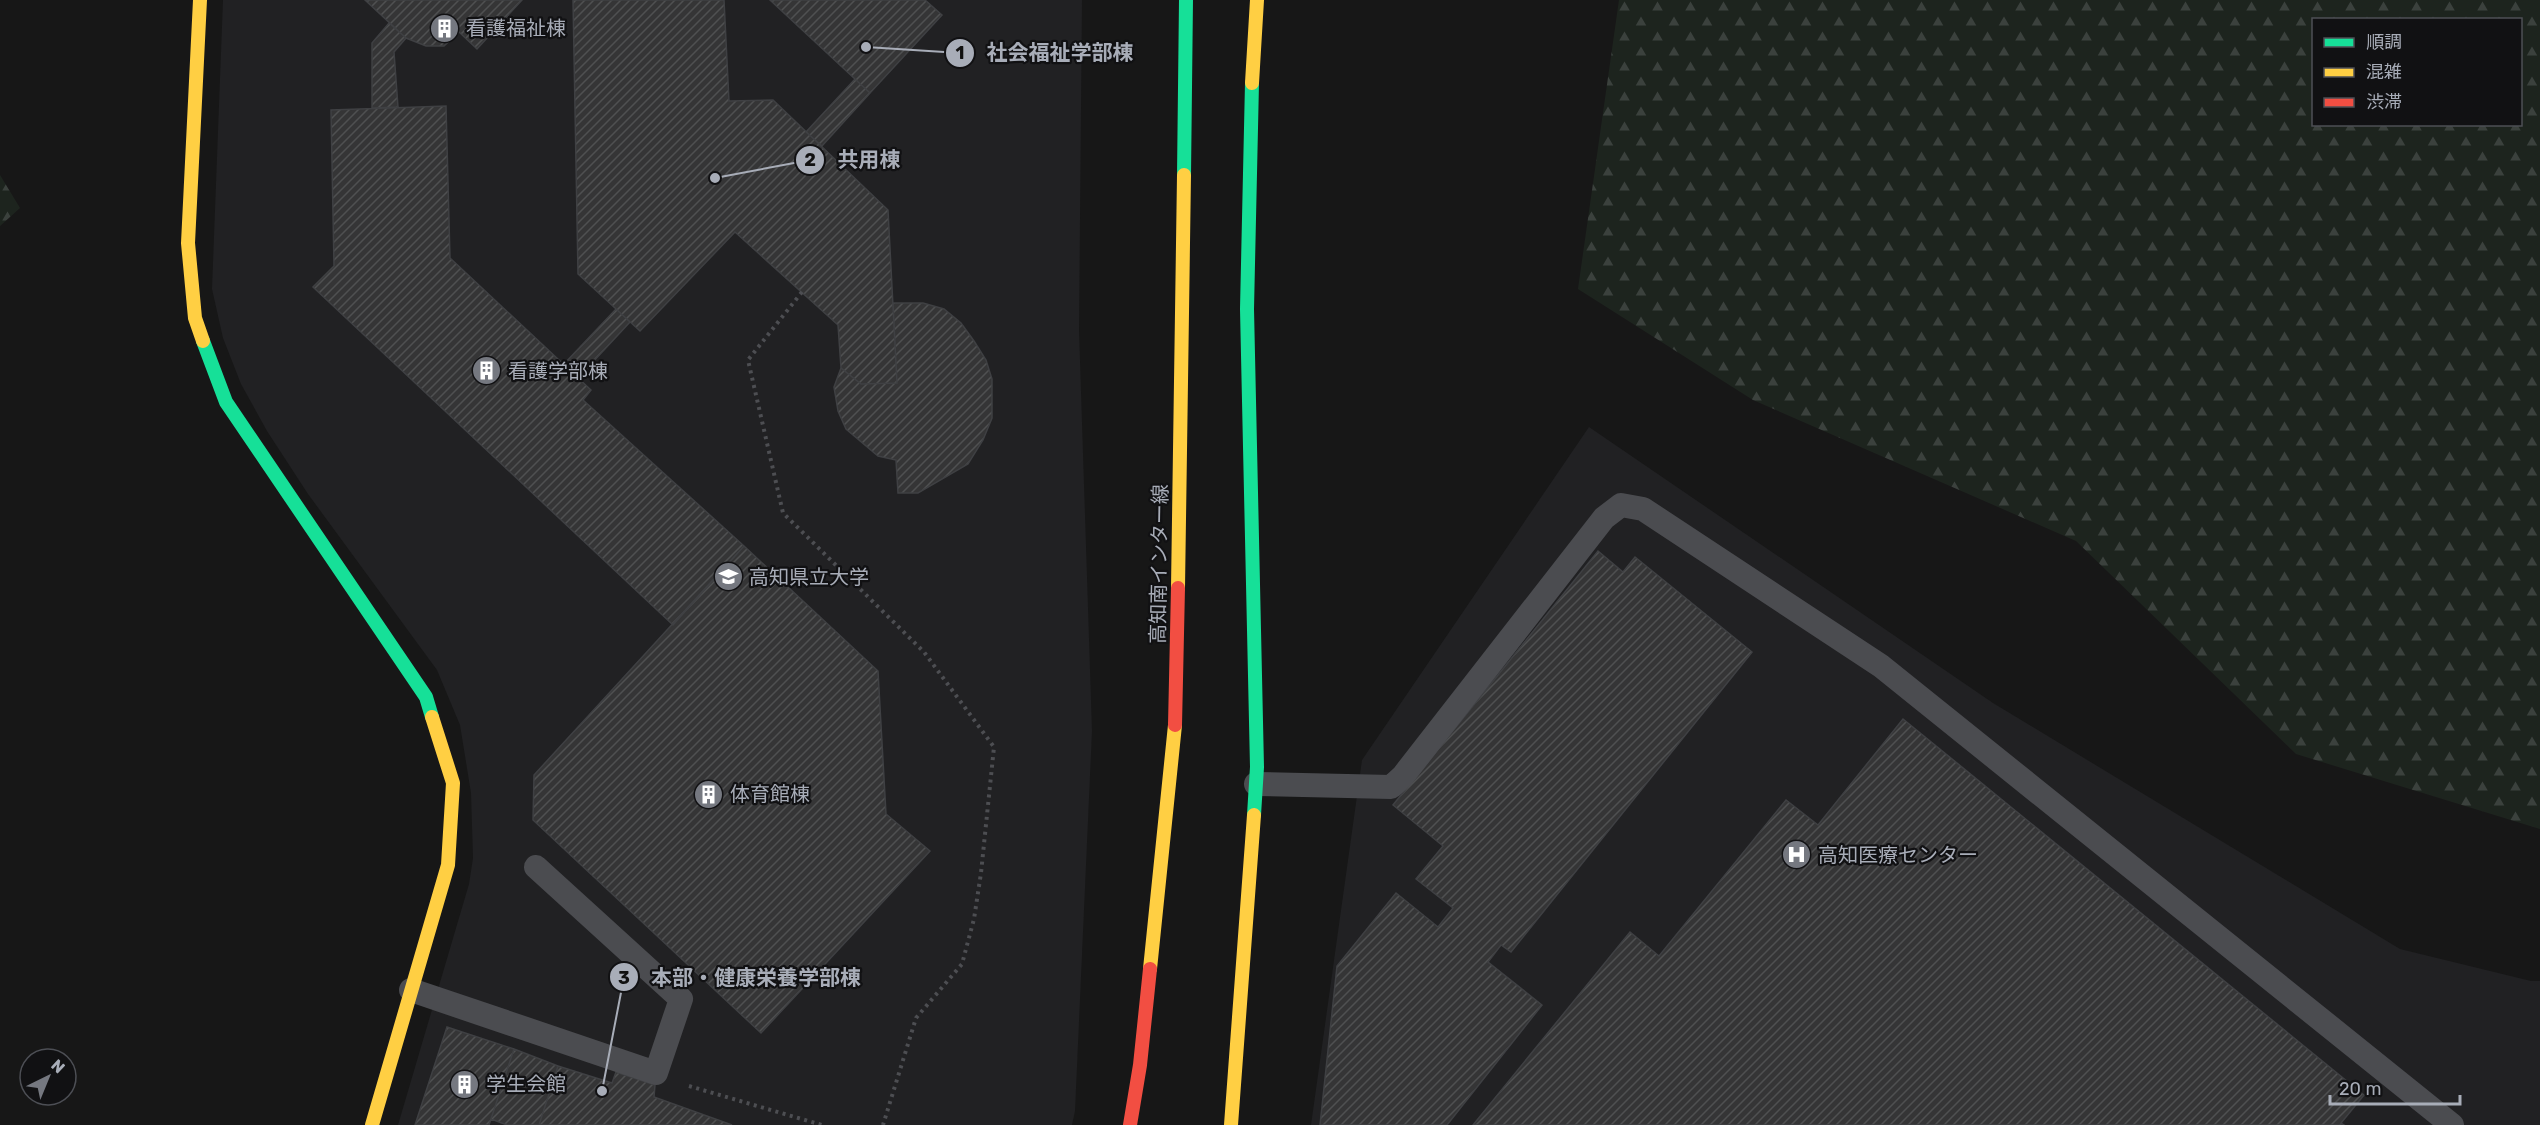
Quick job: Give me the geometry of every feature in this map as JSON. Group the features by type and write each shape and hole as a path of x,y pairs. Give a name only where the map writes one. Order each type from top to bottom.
{"main road":[{"path":"200,0 188,243 195,318 226,402 426,697 453,783 448,865 372,1125"},
{"name":"高知南インター線","path":"1130,1125 1140,1065 1175,745 1184,306 1186,0"},
{"path":"1231,1125 1256,784 1247,309 1252,61 1257,0"}],"lane":[{"path":"1256,784 1390,787 1403,776 1604,518 1622,505 1643,510 1881,666 2452,1125"},
{"path":"411,990 656,1073 681,999 536,867"}],"path":[{"path":"802,292 748,360 783,513 924,652 994,747 981,873 974,920 962,964 916,1018 883,1125"},
{"path":"682,1084 822,1125"}],"shaded area":[{"name":"高知県立大学","path":"223,0 1082,0 1079,330 1092,731 1075,1111 1072,1125 398,1125 469,884 473,858 471,793 460,725 437,670 308,494 267,431 241,384 223,338 212,289"},
{"name":"高知医療センター","path":"1589,427 1993,703 2400,949 2531,981 2540,981 2540,1125 1311,1125 1362,760"}],"green space":[{"path":"1619,0 2540,0 2540,829 2296,754 2076,541 1753,400 1578,289"},
{"path":"0,175 20,208 0,226"}],"building":[{"name":"看護福祉棟","path":"365,0 522,0 477,49 459,32 444,46 426,46 406,38"},
{"path":"573,0 724,0 729,101 773,100 888,210 897,383 861,384 841,368 838,325 735,232 640,331 578,274"},
{"path":"770,0 925,0 942,15 870,93"},
{"path":"389,23 406,38 394,52 398,107 372,108 372,43"},
{"path":"855,79 870,93 822,146 806,132"},
{"name":"看護学部棟","path":"446,106 450,258 591,390 583,400 744,546 673,625 313,287 334,266 331,110"},
{"path":"893,303 923,303 944,309 961,323 974,341 986,360 992,379 992,418 983,440 968,464 918,493 898,493 896,460 878,456 846,429 838,411 834,387 841,368 861,384 897,383"},
{"path":"616,309 630,322 578,378 564,364"},
{"name":"体育館棟","path":"744,546 878,671 886,814 930,851 761,1033 533,820 534,775"},
{"path":"1598,551 1623,572 1635,557 1752,652 1511,952 1501,945 1488,962 1542,1005 1447,1125 1320,1125 1337,966 1396,893 1438,927 1453,908 1416,879 1443,846 1393,805"},
{"path":"1903,719 2364,1095 2341,1123 2344,1125 1473,1125 1630,932 1659,956 1786,800 1818,825"},
{"name":"学生会館","path":"447,1027 514,1049 489,1125 415,1125"},
{"path":"514,1049 558,1066 539,1125 507,1125 491,1119"},
{"path":"558,1066 612,1083 616,1072 655,1085 654,1097 732,1125 539,1125"}],"traffic: fast":[{"path":"1184,175 1186,0"},
{"path":"1252,83 1247,309 1257,767 1254,815"},
{"path":"203,341 226,402 426,697 432,717"}],"traffic: slow":[{"path":"200,0 188,243 195,318 203,341"},
{"path":"1252,83 1257,0"},
{"path":"1178,588 1184,175"},
{"path":"372,1125 448,865 453,783 432,717"},
{"path":"1150,969 1175,725"},
{"path":"1231,1125 1254,815"}],"traffic: jam":[{"path":"1175,725 1178,588"},
{"path":"1130,1125 1140,1065 1150,969"}],"place":[{"name":"看護福祉棟","path":"445,28"},
{"name":"社会福祉学部棟","path":"866,47"},
{"name":"共用棟","path":"715,178"},
{"name":"看護学部棟","path":"487,371"},
{"name":"高知県立大学","path":"728,577"},
{"name":"体育館棟","path":"709,794"},
{"name":"高知医療センター","path":"1797,855"},
{"name":"学生会館","path":"465,1084"},
{"name":"本部・健康栄養学部棟","path":"602,1091"}]}
